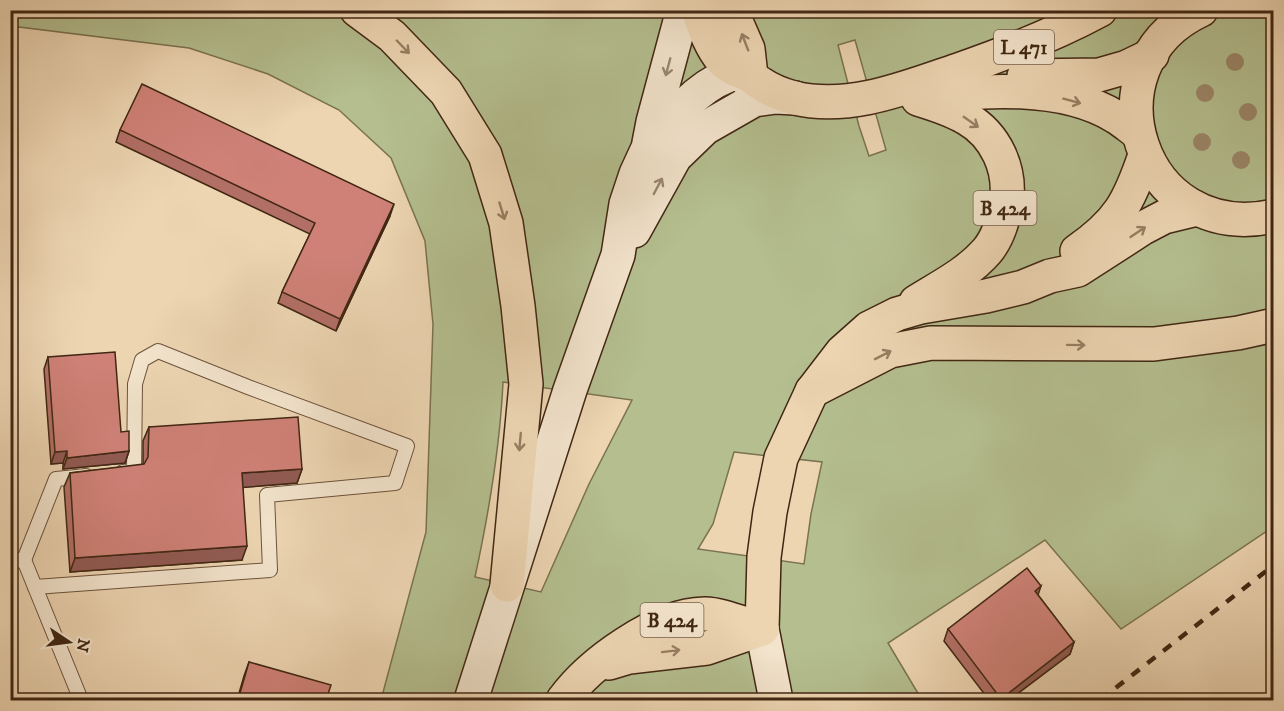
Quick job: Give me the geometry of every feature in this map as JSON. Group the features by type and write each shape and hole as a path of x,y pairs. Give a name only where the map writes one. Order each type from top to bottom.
{"main road":[{"path":"357,10 392,36 446,92 485,155 506,223 519,306 526,384 507,585"},
{"path":"471,700 570,390 618,255 626,204 648,147 684,10"},
{"name":"B 424","path":"698,10 723,62 734,69 748,90 760,84 795,98 846,101 975,91 1027,92 1064,98 1114,116 1141,144 1167,187 1197,209 1229,219 1252,220 1274,216"},
{"path":"618,255 647,211 654,192 675,157 748,90 748,49 731,10"},
{"name":"L 471","path":"944,75 1028,45 1100,10"},
{"name":"B 424","path":"1050,276 1068,258 1104,231 1119,214 1133,188 1141,144 1137,94 1142,76 1152,55 1170,31 1183,20 1201,10"},
{"name":"B 424","path":"904,97 944,75 1092,75 1127,67 1152,55"},
{"path":"648,147 678,112 727,76 748,90"},
{"name":"B 424","path":"563,700 593,668 637,636 664,622 706,613 762,629 764,557 781,458 812,391 842,352 869,328 897,314 960,274 988,250 1001,225 1008,194 1004,166 999,154 986,133 965,117 904,97"},
{"name":"B 424","path":"897,314 921,307 986,296 1023,287 1050,276 1078,270 1164,217 1197,209"},
{"path":"812,391 890,351 923,344 1154,344 1238,333 1274,325"},
{"path":"762,629 776,700"}],"lane":[{"path":"35,587 270,570 267,495 395,483 407,446 158,351 142,360 135,384 134,471 56,479 17,560 35,587 81,700"}],"green space":[{"path":"11,10 1273,11 1273,527 1121,629 1045,540 888,643 922,700 381,700 426,532 433,324 425,241 391,158 339,110 268,74 189,48 11,26","holes":["855,40 886,150 869,156 838,45","503,382 632,400 589,484 541,592 475,577 493,480","734,452 822,462 804,564 698,549 713,524"]}],"building":[{"path":"142,84 394,204 340,319 282,292 315,223 120,130"},
{"path":"115,352 121,432 129,431 129,451 67,458 67,451 55,452 48,357"},
{"path":"298,417 302,469 242,473 247,546 75,558 70,473 144,464 148,457 149,427"},
{"path":"1027,568 1041,586 1035,591 1074,642 1001,699 948,629"},
{"path":"249,662 331,685 326,700 238,700"}],"railway":[{"path":"1100,700 1274,565"}]}
